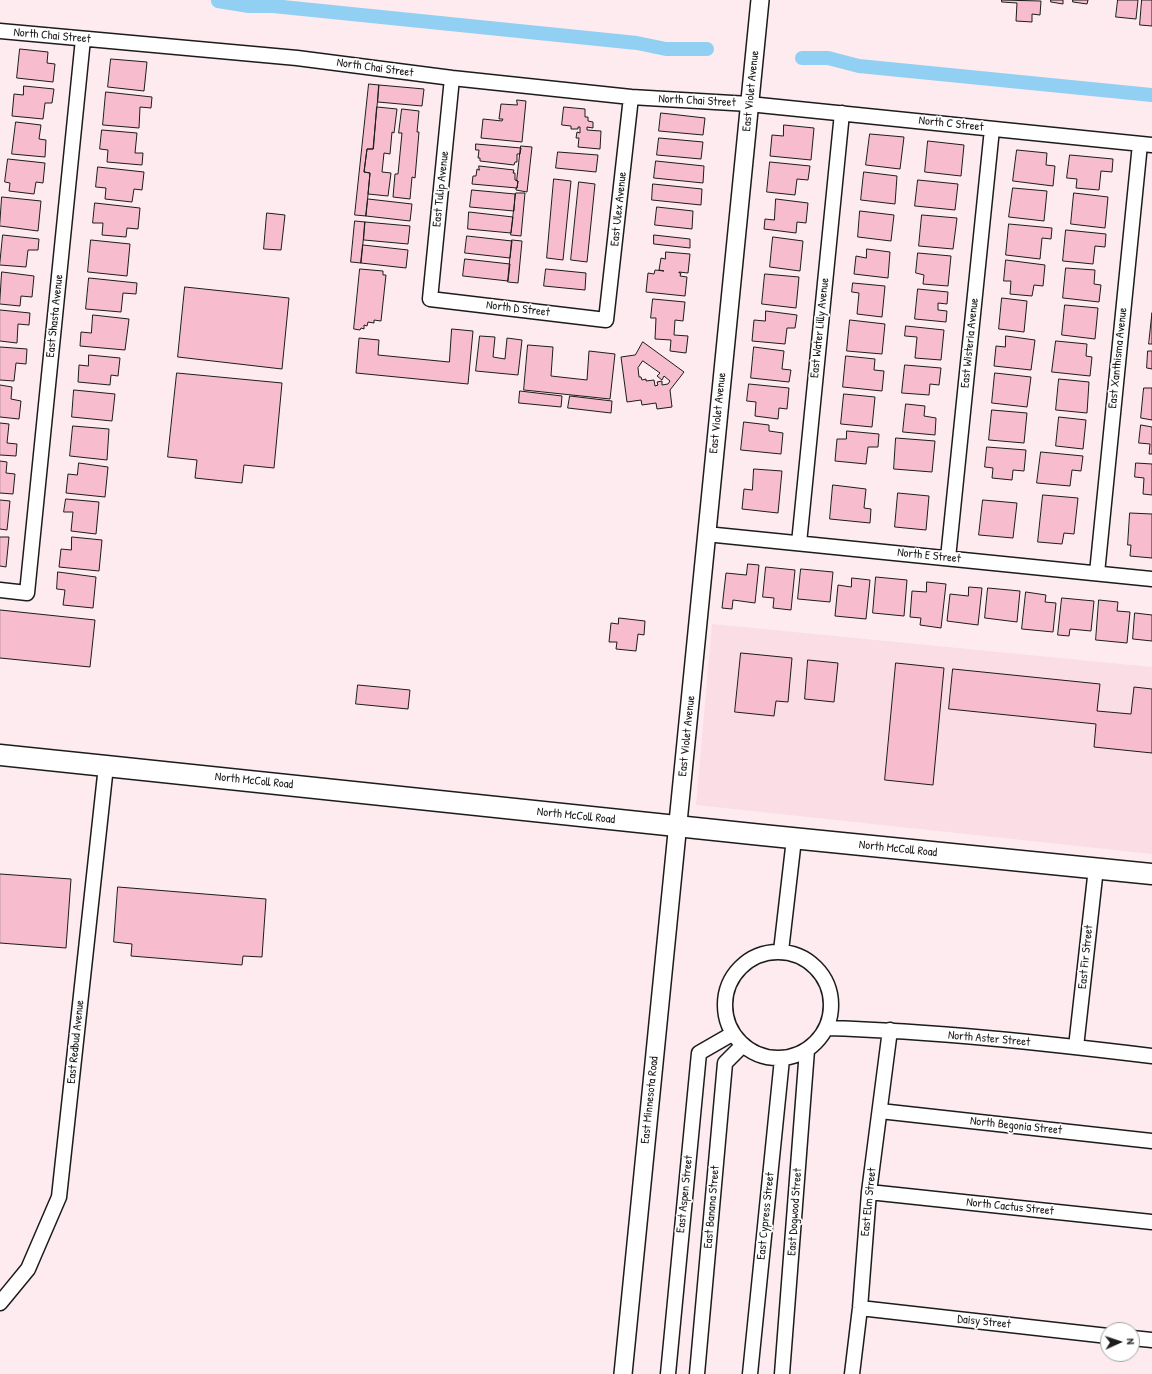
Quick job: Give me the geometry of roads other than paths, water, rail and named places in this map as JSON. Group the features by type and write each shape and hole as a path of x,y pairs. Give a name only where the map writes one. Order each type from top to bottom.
{"main road":[{"name":"North McColl Road","path":"0,755 794,839 1152,874"}],"street":[{"name":"East Violet Avenue","path":"678,826 760,0"},
{"name":"North Chai Street","path":"0,32 297,58 452,78 631,97 750,104"},
{"name":"East Shasta Avenue","path":"0,590 27,593 83,39"},
{"name":"East Tulip Avenue","path":"430,299 452,78"},
{"name":"East Ulex Avenue","path":"606,320 631,97"},
{"name":"North C Street","path":"750,104 1146,144"},
{"name":"East Water Lilly Avenue","path":"799,543 842,113"},
{"name":"East Wisteria Avenue","path":"948,558 992,129"},
{"name":"East Xanthisma Avenue","path":"1097,573 1146,144"},
{"name":"North D Street","path":"430,299 606,320"},
{"name":"North E Street","path":"706,534 1152,579"},
{"name":"East Redbud Avenue","path":"0,1303 28,1270 59,1197 106,766"},
{"name":"East Minnesota Road","path":"623,1374 678,826"},
{"path":"781,951 794,839"},
{"name":"East Fir Street","path":"1076,1047 1096,868"},
{"path":"781,951 798,955 812,964 823,978 830,994 831,1011 826,1028 818,1040 807,1050 795,1056 782,1059 768,1058 754,1054 742,1046 732,1034 726,1018 724,1002 728,985 736,971 749,960 764,953 781,951"},
{"name":"North Aster Street","path":"826,1028 890,1030 1076,1047 1152,1056"},
{"name":"East Elm Street","path":"852,1374 860,1308 869,1192 890,1030"},
{"name":"East Aspen Street","path":"668,1374 699,1053 732,1034"},
{"name":"East Banana Street","path":"697,1374 725,1063 742,1046"},
{"name":"East Dogwood Street","path":"782,1374 807,1050"},
{"name":"East Cypress Street","path":"750,1374 782,1059"},
{"name":"North Begonia Street","path":"880,1111 1152,1141"},
{"name":"North Cactus Street","path":"869,1192 1152,1222"},
{"name":"Daisy Street","path":"860,1308 1100,1335"},
{"path":"1140,1339 1152,1340"}],"waterway":[{"path":"218,1 249,6 273,6 637,43 666,49 707,49"},
{"path":"802,58 828,58 859,66 1152,95"}]}
